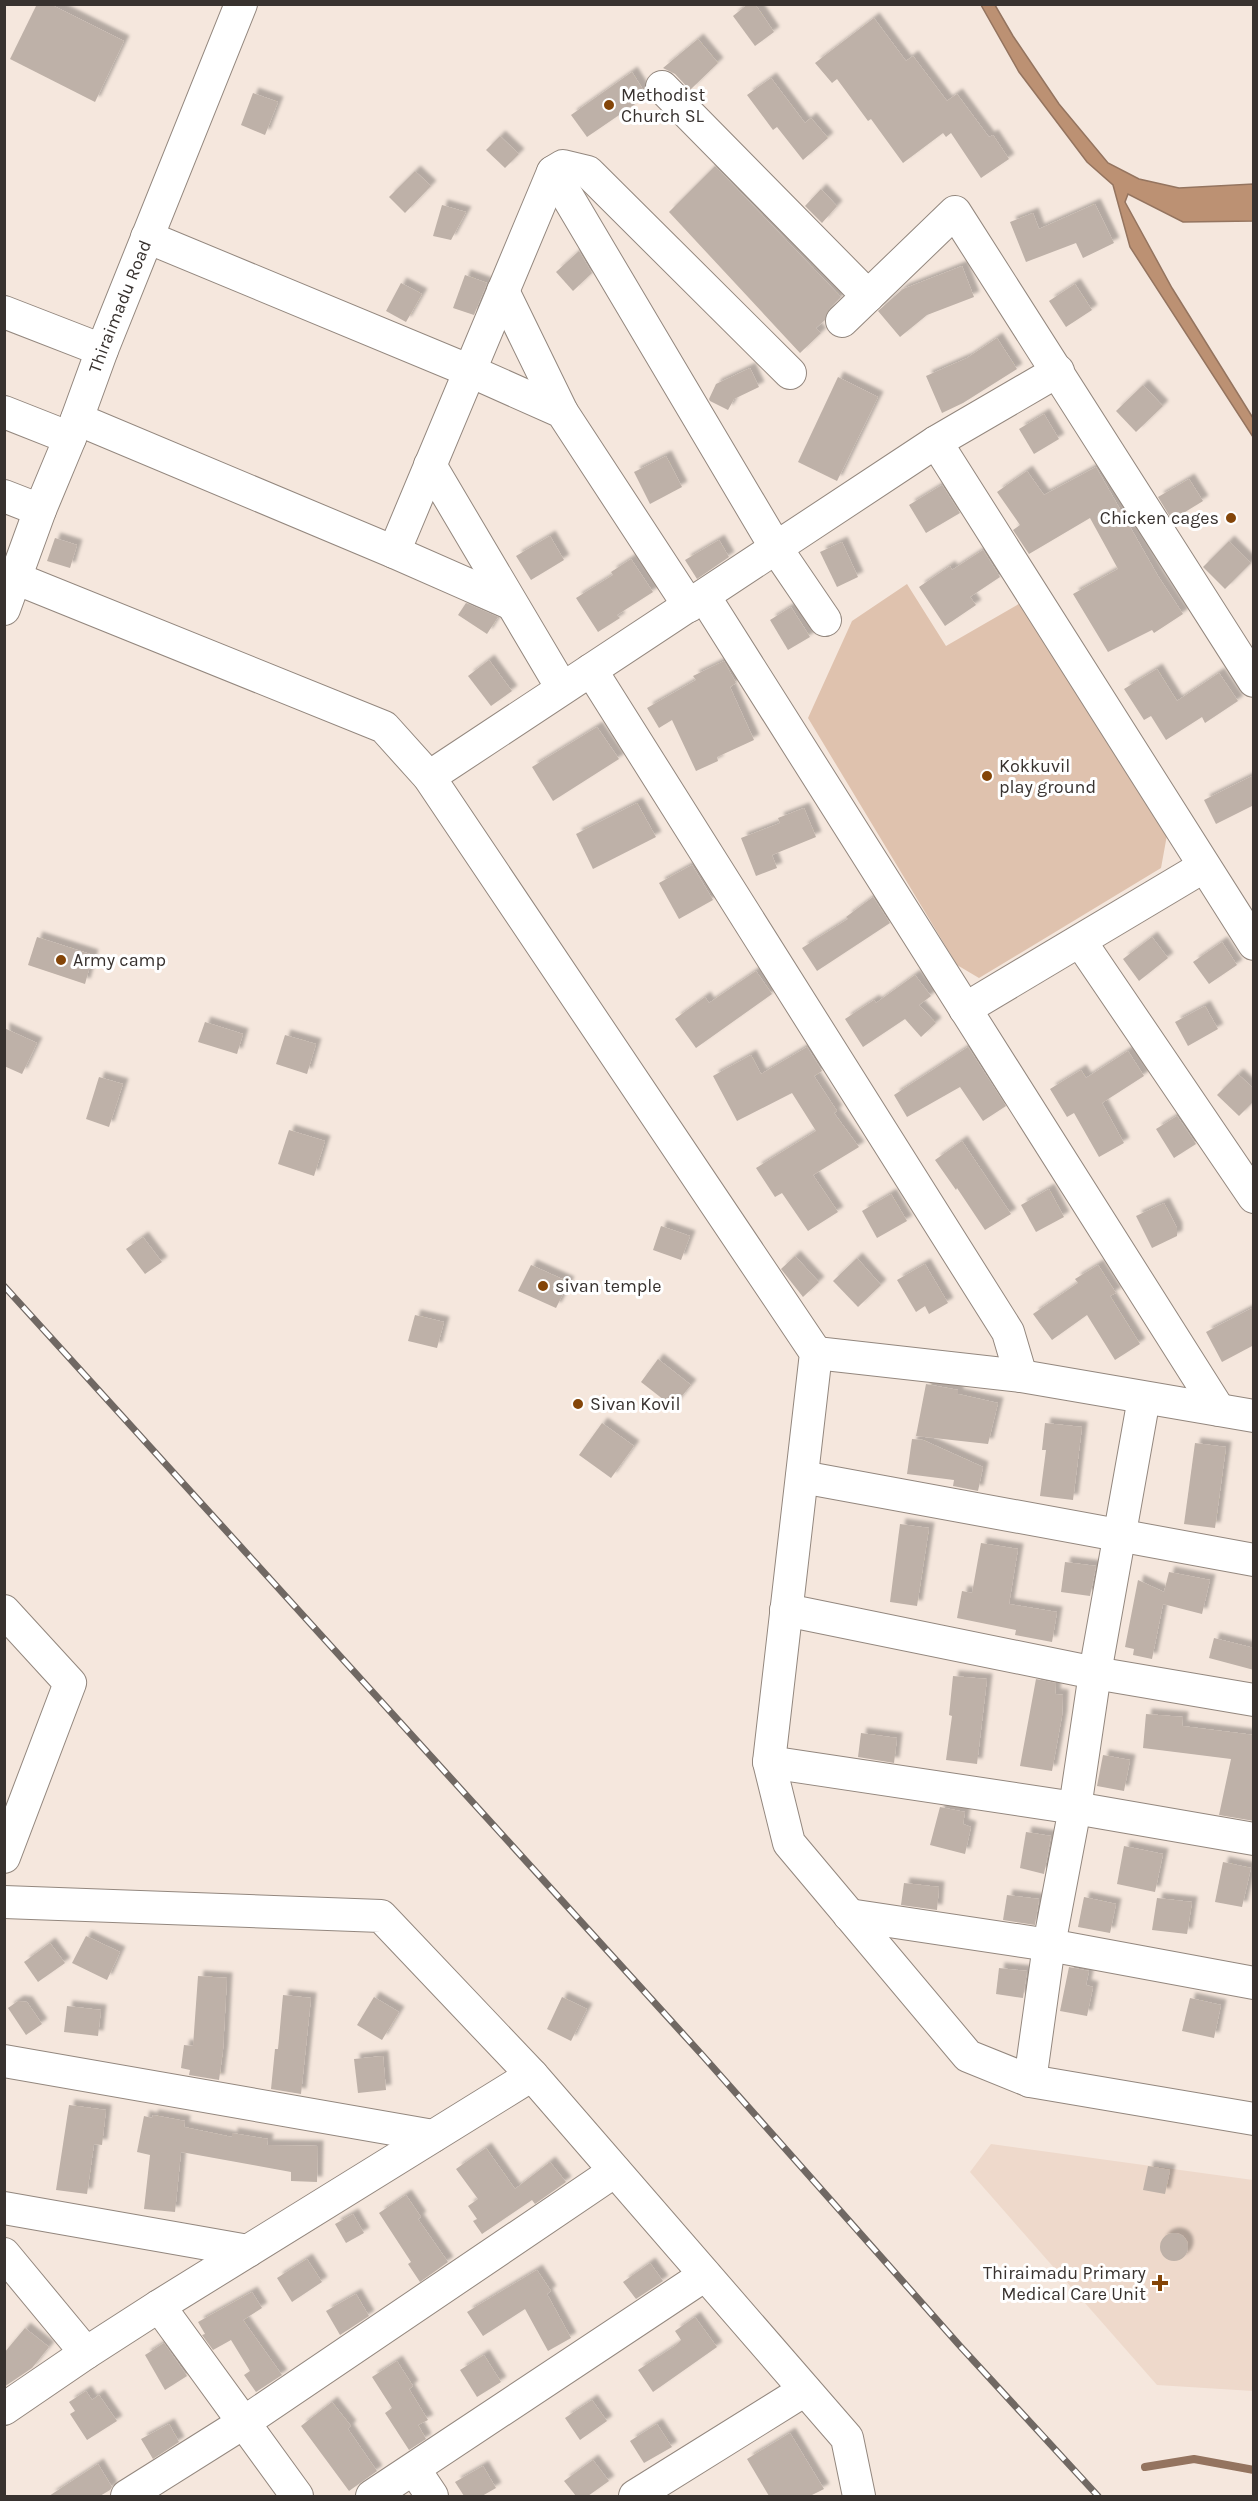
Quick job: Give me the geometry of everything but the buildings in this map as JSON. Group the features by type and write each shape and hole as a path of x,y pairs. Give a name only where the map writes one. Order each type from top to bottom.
{"street":[{"name":"Thiraimadu Road","path":"4,609 102,350 241,4"},
{"path":"662,87 868,296"},
{"path":"394,552 553,172 563,166 588,172 790,373"},
{"path":"553,172 776,548 825,620"},
{"path":"842,321 955,212 1254,681"},
{"path":"147,237 470,371 561,412"},
{"path":"503,291 561,412 696,601 965,1009 1219,1410"},
{"path":"4,312 102,350"},
{"path":"429,777 936,442 1058,371"},
{"path":"4,412 74,428 394,552 510,603"},
{"path":"936,442 1203,867 1254,944"},
{"path":"430,465 562,688"},
{"path":"4,496 40,510"},
{"path":"15,578 384,726 429,777 816,1353 769,1762 789,1843 968,2056 1030,2081 1254,2119"},
{"path":"591,670 1008,1332 1021,1376"},
{"path":"965,1009 1203,867"},
{"path":"1080,941 1254,1197"},
{"path":"816,1353 1021,1376 1254,1416"},
{"path":"1030,2081 1049,1945 1075,1808 1095,1672 1144,1398"},
{"path":"802,1477 1254,1560"},
{"path":"786,1610 1095,1672 1254,1700"},
{"path":"4,1611 70,1683 4,1857"},
{"path":"769,1762 1075,1808 1254,1839"},
{"path":"4,1902 381,1916 532,2075 847,2438 860,2496"},
{"path":"849,1915 1049,1945 1254,1983"},
{"path":"4,2061 433,2136"},
{"path":"4,2409 159,2306 532,2075"},
{"path":"127,2496 243,2422 615,2171"},
{"path":"4,2208 248,2251"},
{"path":"4,2254 86,2353"},
{"path":"372,2496 705,2275"},
{"path":"159,2306 297,2496"},
{"path":"635,2496 805,2390"},
{"path":"414,2469 432,2496"}],"shaded area":[{"path":"981,5 995,5 1059,104 1108,163 1139,179 1179,188 1253,184 1253,221 1183,222 1128,194 1125,202 1172,288 1253,418 1253,437 1130,247 1113,185 1087,162 1019,72"},
{"name":"Kokkuvil play ground","path":"907,584 946,646 1024,601 1167,835 1161,868 979,978 957,965 808,718 852,621"},
{"name":"Thiraimadu Primary Medical Care Unit","path":"991,2144 1253,2180 1253,2391 1157,2385 970,2172"}],"waterway":[{"path":"1145,2467 1194,2459 1254,2470"}],"railway":[{"path":"4,1286 703,2056 960,2346 1098,2496"}],"place":[{"name":"Methodist Church SL","path":"609,105"},
{"name":"Chicken cages","path":"1231,518"},
{"name":"Kokkuvil play ground","path":"987,776"},
{"name":"Army camp","path":"61,960"},
{"name":"sivan temple","path":"543,1286"},
{"name":"Sivan Kovil","path":"578,1404"},
{"name":"Thiraimadu Primary Medical Care Unit","path":"1160,2283"}]}
